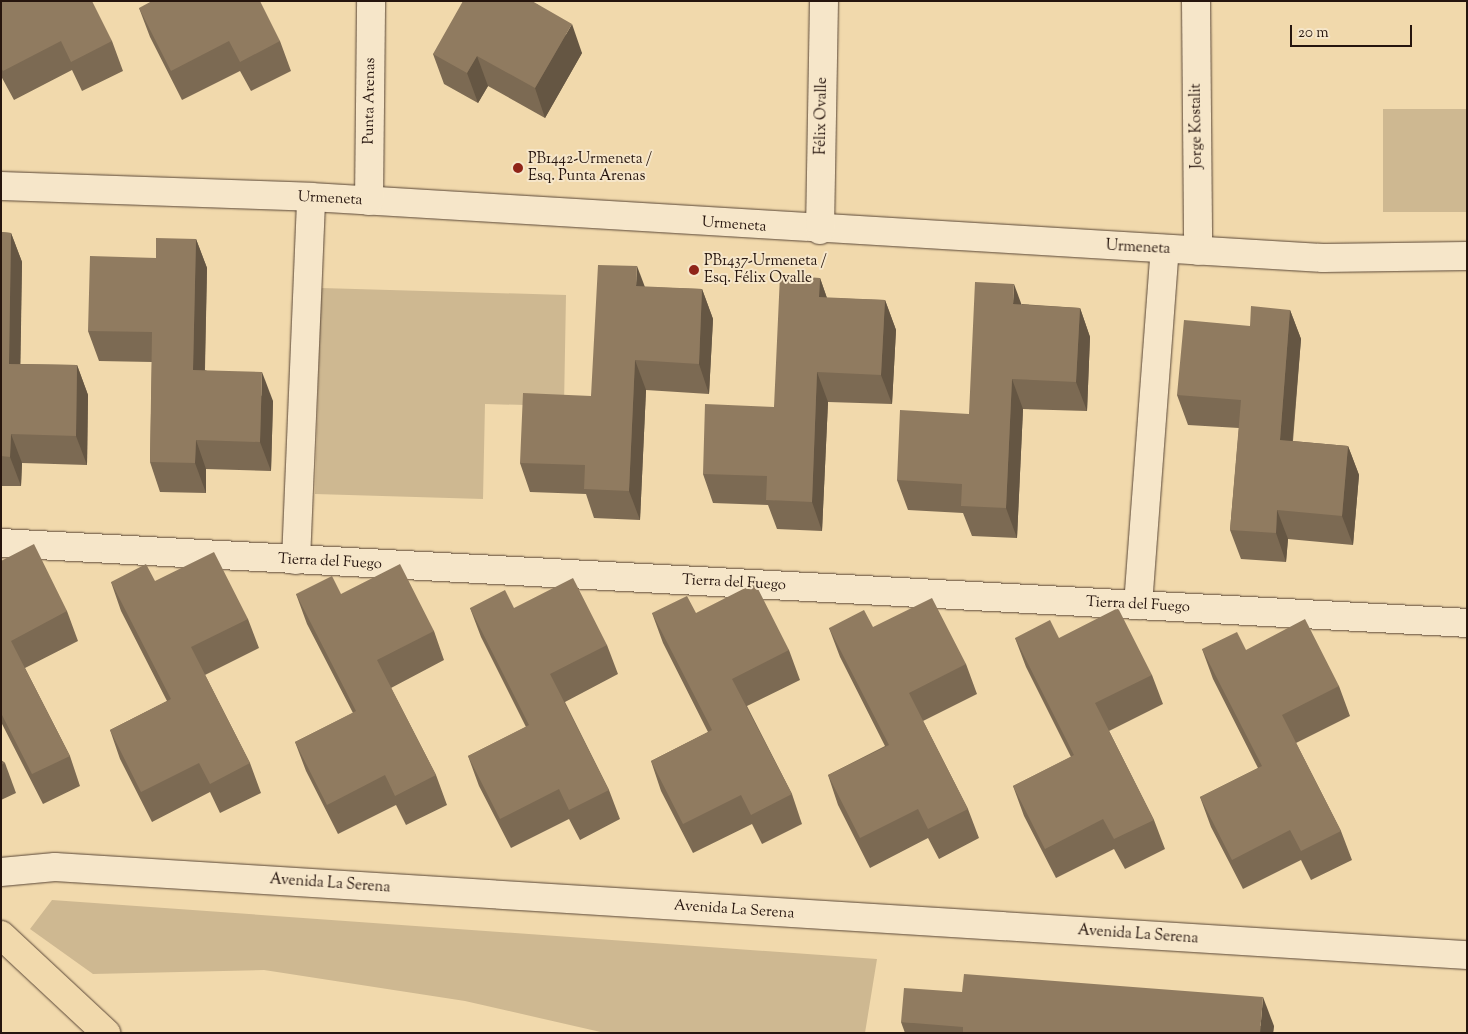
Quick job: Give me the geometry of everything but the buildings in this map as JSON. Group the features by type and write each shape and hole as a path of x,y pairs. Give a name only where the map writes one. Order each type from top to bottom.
{"main road":[{"path":"1,935 106,1033"}],"street":[{"name":"Punta Arenas","path":"369,201 371,1"},
{"name":"Félix Ovalle","path":"820,230 824,1"},
{"name":"Jorge Kostalit","path":"1196,1 1198,251"},
{"name":"Urmeneta","path":"1,186 311,197 820,230 1343,258 1467,256"},
{"path":"296,560 311,197"},
{"path":"1138,605 1165,249"},
{"name":"Tierra del Fuego","path":"1,543 1467,623"},
{"name":"Avenida La Serena","path":"1,872 55,868 1467,955"}],"shaded area":[{"path":"1383,109 1467,109 1467,212 1383,212"},
{"path":"321,288 566,295 564,406 485,404 483,499 315,494"},
{"path":"52,900 877,959 865,1033 605,1033 465,1001 264,970 93,974 30,929"}],"place":[{"name":"PB1442-Urmeneta / Esq. Punta Arenas","path":"518,168"},
{"name":"PB1437-Urmeneta / Esq. Félix Ovalle","path":"694,270"}]}
